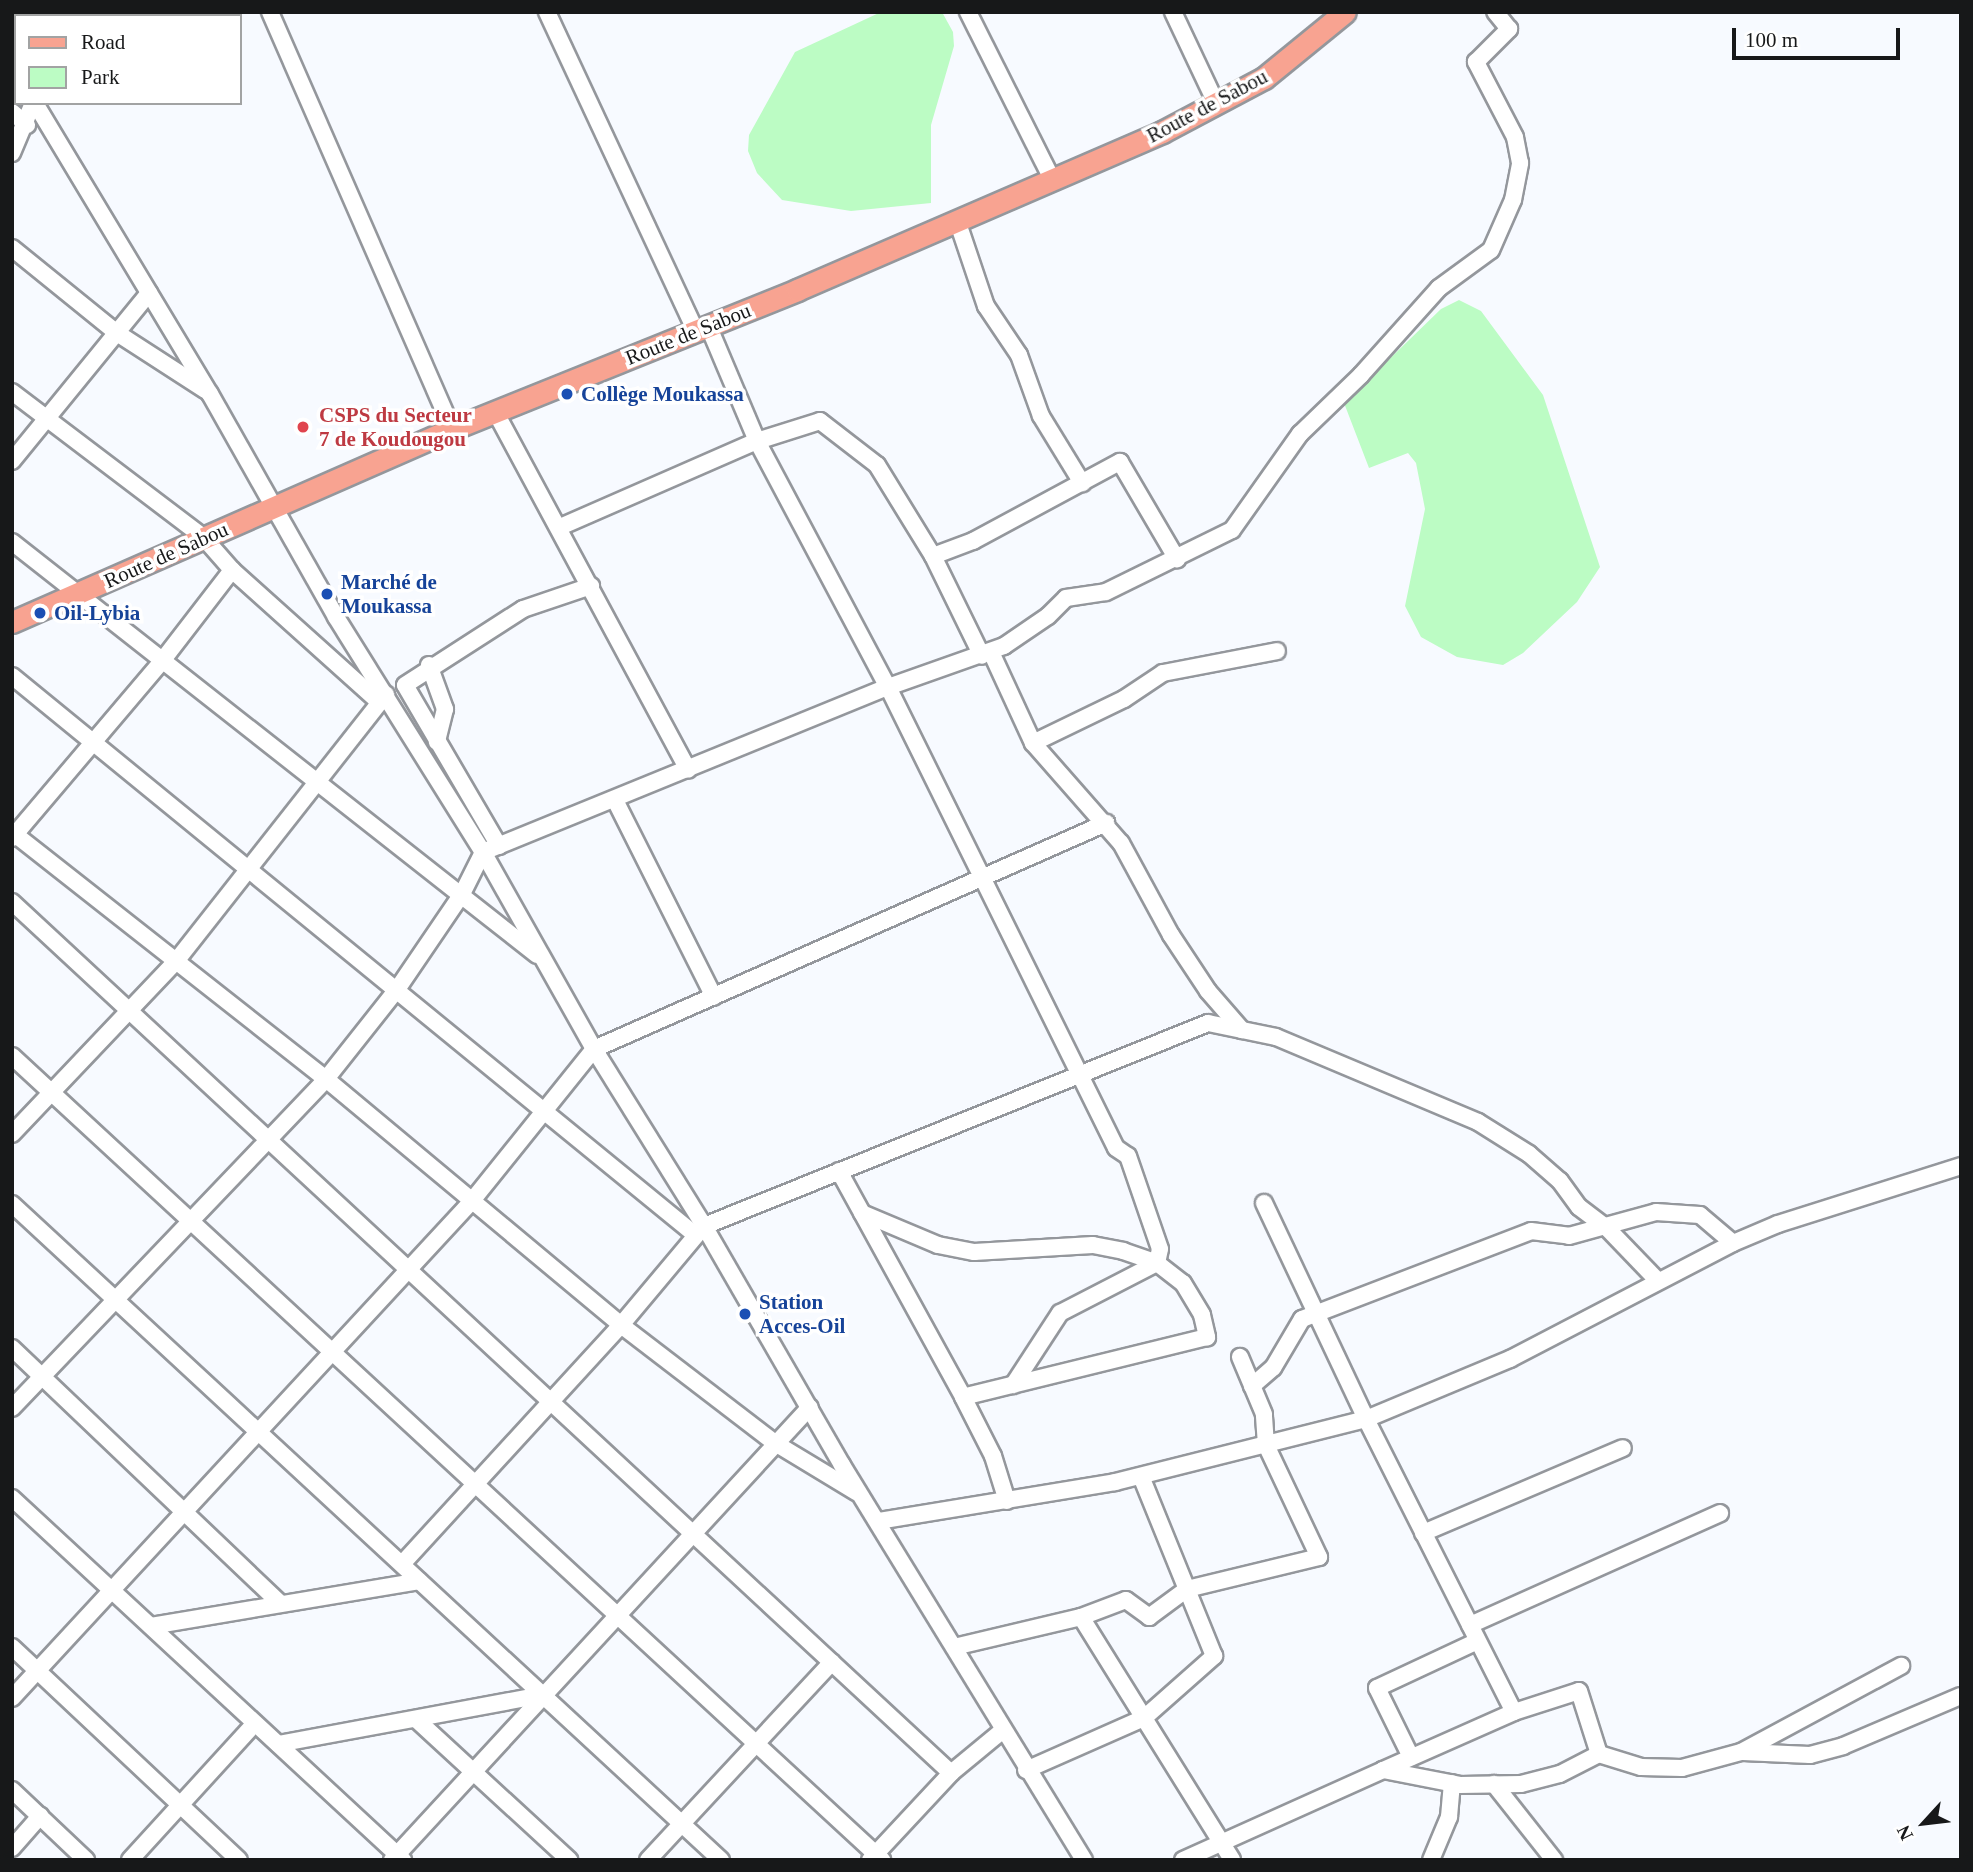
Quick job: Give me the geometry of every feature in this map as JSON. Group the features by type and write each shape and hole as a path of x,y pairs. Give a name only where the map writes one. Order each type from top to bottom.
{"main road":[{"name":"Route de Sabou","path":"12,622 452,429 1053,181 1217,105 1264,78 1345,12"}],"street":[{"path":"270,12 452,429"},
{"path":"547,12 757,441 888,687 1116,1148 1128,1156 1160,1249 1157,1263"},
{"path":"968,12 1053,181"},
{"path":"1173,12 1217,105"},
{"path":"12,1408 327,1079 398,988 462,894 483,852 888,687 986,654 1027,632 1066,598 1106,592 1232,530 1300,434 1362,375 1440,288 1491,250 1513,200 1520,163 1515,137 1476,62 1509,29 1495,12"},
{"path":"12,153 27,125 33,105"},
{"path":"35,105 210,394 382,697 483,852 698,1230 810,1407 1002,1731 1084,1860"},
{"path":"12,112 27,125"},
{"path":"957,220 986,306 1019,355 1041,416 1082,483"},
{"path":"12,248 117,333 210,394"},
{"path":"12,461 149,293"},
{"path":"12,392 204,538 232,570 382,697"},
{"path":"496,413 560,527 688,770"},
{"path":"560,527 757,441 820,421 877,466 933,556 1033,743 1107,823 1208,990 1241,1030"},
{"path":"933,556 973,541 1120,462 1177,559"},
{"path":"12,542 545,961"},
{"path":"232,570 162,661 13,835 327,1079 621,1325 775,1443 862,1495"},
{"path":"499,846 405,685 429,666 523,609 591,586"},
{"path":"1033,743 1124,699 1163,673 1277,651"},
{"path":"429,666 445,709 437,742"},
{"path":"12,676 698,1230"},
{"path":"12,1134 177,960 382,697"},
{"path":"615,800 714,997"},
{"path":"12,1699 471,1202 594,1049 983,880 1107,823"},
{"path":"12,902 951,1773"},
{"path":"402,1564 621,1325 698,1230 1208,1023 1276,1037 1478,1122 1529,1154 1560,1181 1579,1207 1607,1228 1657,1280"},
{"path":"12,1056 757,1744 876,1858 951,1773 1002,1731"},
{"path":"878,1521 1007,1502 1141,1476 1366,1419 1510,1359 1657,1280 1733,1243 1778,1224 1961,1166"},
{"path":"839,1171 963,1397 992,1456 1007,1502"},
{"path":"1264,1203 1366,1419 1514,1712"},
{"path":"12,1204 720,1860"},
{"path":"1252,1386 1273,1368 1302,1320 1531,1231 1569,1236 1607,1228 1656,1212 1700,1215 1733,1243"},
{"path":"862,1213 939,1245 974,1252 1093,1245 1157,1263 1183,1283 1202,1315 1207,1337 963,1397"},
{"path":"1013,1385 1060,1313 1157,1263"},
{"path":"12,1348 281,1604"},
{"path":"954,1647 1081,1617 1126,1600 1149,1617 1187,1589 1319,1558 1266,1445 1264,1413 1240,1357"},
{"path":"12,1498 398,1858 543,1695 810,1407"},
{"path":"1423,1533 1623,1448"},
{"path":"1026,1770 1144,1718 1214,1656 1141,1476"},
{"path":"1470,1625 1720,1513"},
{"path":"151,1626 419,1581"},
{"path":"1081,1617 1232,1860"},
{"path":"1412,1758 1377,1688 1478,1641"},
{"path":"12,1647 239,1860"},
{"path":"648,1860 832,1662"},
{"path":"1383,1770 1452,1783 1494,1784 1560,1774 1600,1754 1641,1767 1682,1768 1741,1752 1901,1666"},
{"path":"1183,1860 1514,1712 1579,1691 1600,1754"},
{"path":"278,1744 543,1695"},
{"path":"1741,1752 1821,1752 1961,1696"},
{"path":"417,1720 569,1860"},
{"path":"130,1860 255,1723"},
{"path":"1431,1860 1449,1817 1452,1783"},
{"path":"1494,1784 1555,1860"},
{"path":"12,1790 86,1860"},
{"path":"12,1849 40,1816"}],"green space":[{"path":"881,12 942,12 953,32 954,46 931,125 931,203 851,211 782,200 757,173 748,151 749,135 795,52"},
{"path":"1459,300 1481,311 1543,395 1600,567 1577,602 1523,653 1503,665 1457,657 1421,637 1405,606 1425,509 1416,463 1408,453 1369,468 1344,403 1441,309"}],"place":[{"name":"Collège Moukassa","path":"567,394"},
{"name":"CSPS du Secteur 7 de Koudougou","path":"303,427"},
{"name":"Marché de Moukassa","path":"327,594"},
{"name":"Oil-Lybia","path":"40,613"},
{"name":"Station Acces-Oil","path":"745,1314"}]}
